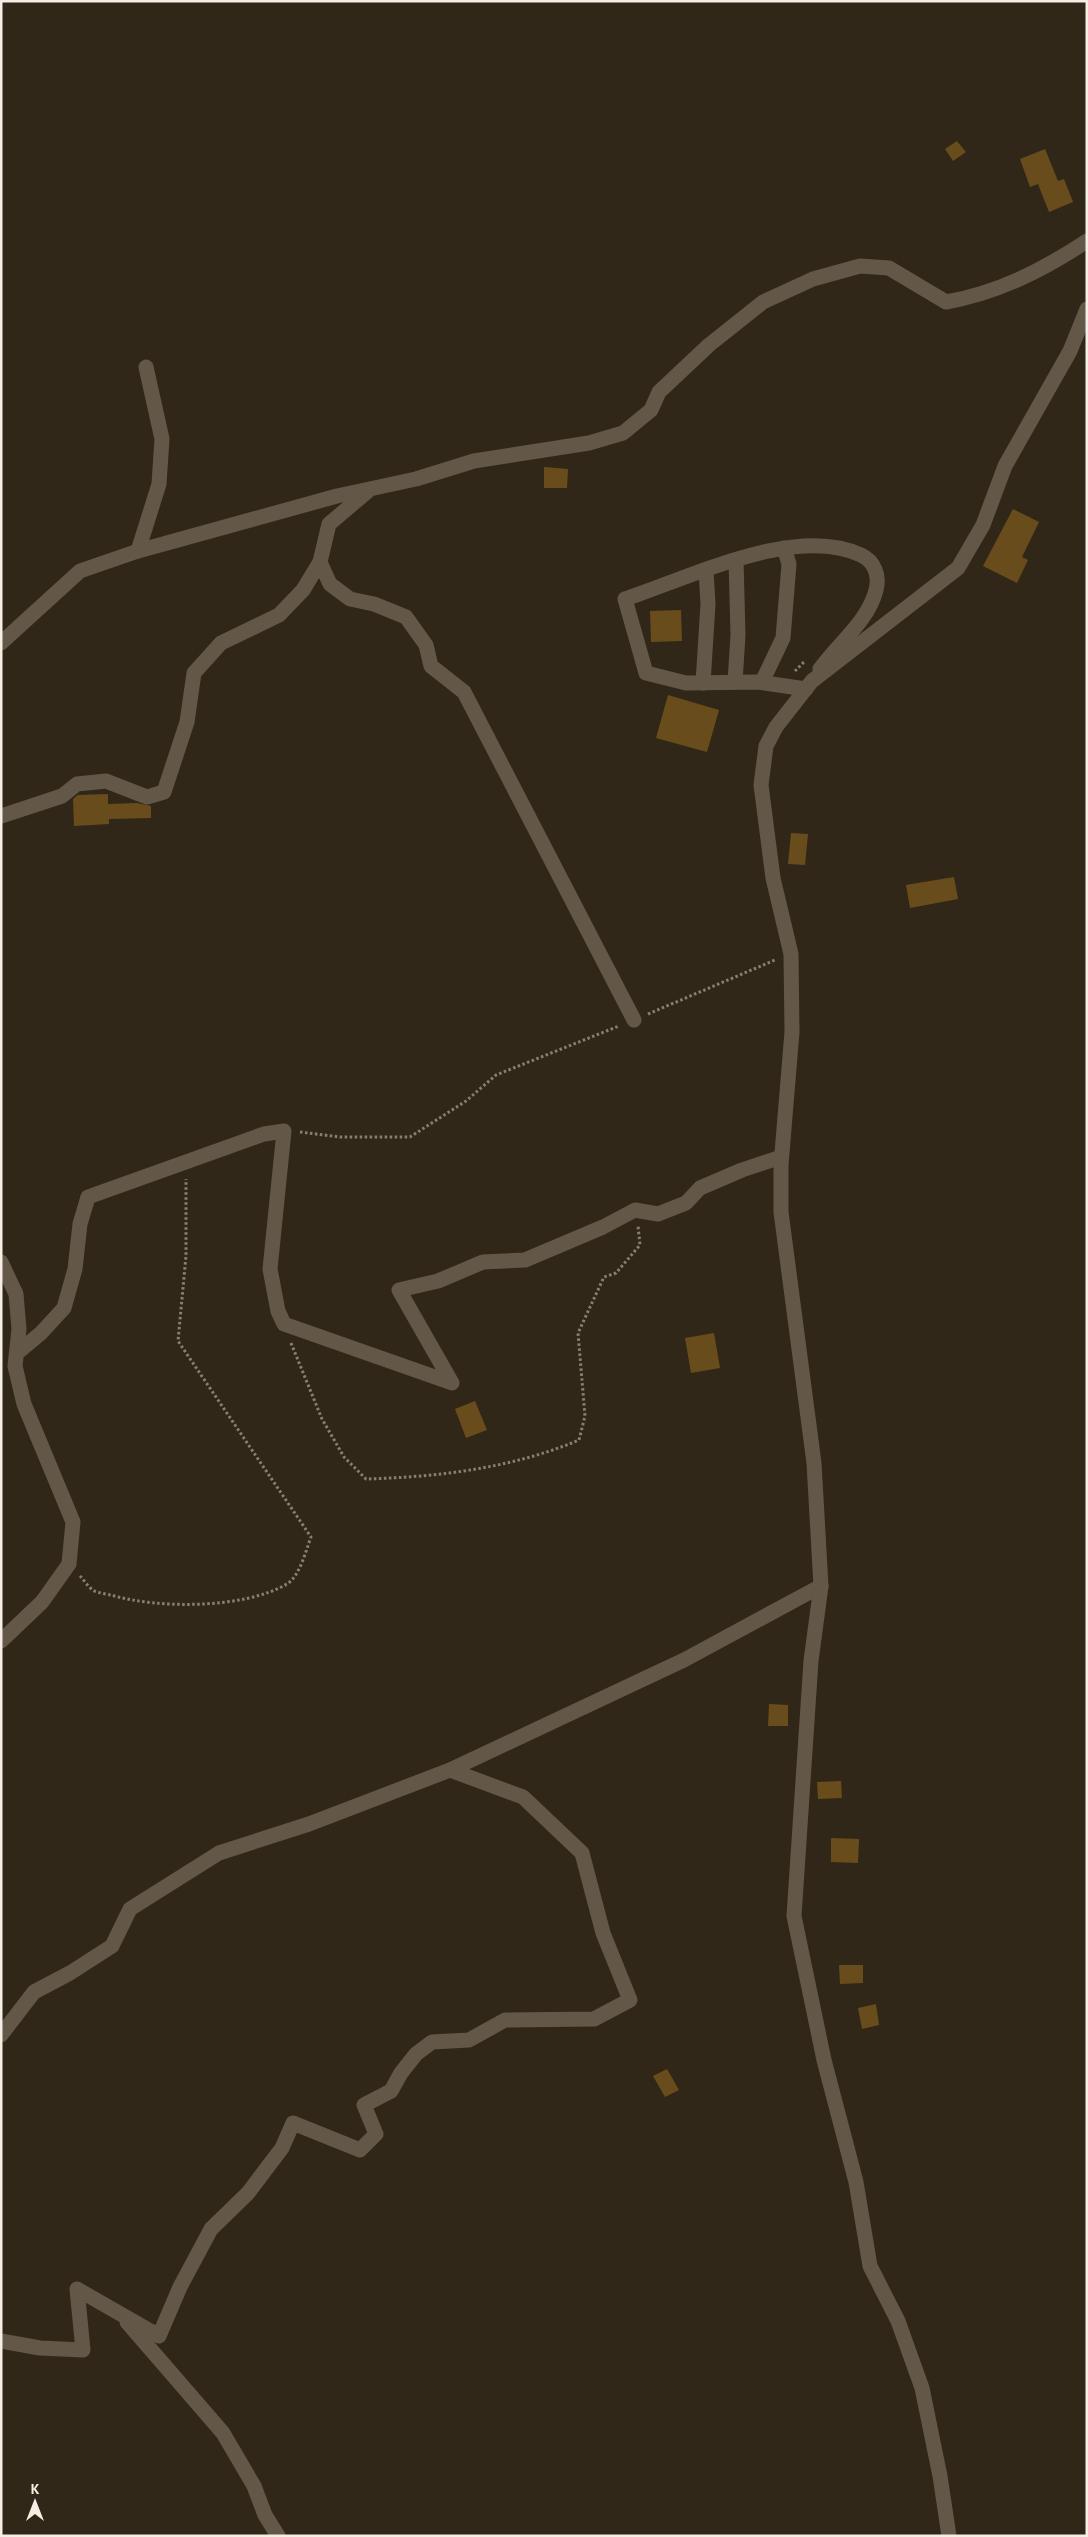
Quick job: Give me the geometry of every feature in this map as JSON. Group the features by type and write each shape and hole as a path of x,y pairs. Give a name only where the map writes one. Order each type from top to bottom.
{"street":[{"path":"1,643 80,572 138,550 371,488 416,479 474,461 589,443 623,433 651,410 659,392 709,345 763,302 813,279 860,266 889,268 946,302 972,298 1016,282 1087,242"},
{"path":"950,2536 922,2388 898,2321 870,2266 856,2182 824,2060 794,1916 811,1662 821,1586 814,1463 781,1212 781,1157 792,1032 790,954 773,878 761,785 766,746 776,727 809,685 835,649 866,614 877,589 877,574 870,560 846,548 818,546 784,548 736,560 625,599 646,673 686,683 762,682 780,686 809,685 958,568 982,525 1005,466 1070,351 1087,309"},
{"path":"138,550 159,484 162,439 146,367"},
{"path":"1,816 62,796 77,784 106,781 147,797 164,792 187,722 194,673 222,643 279,615 303,590 320,562 329,524 371,488"},
{"path":"762,682 783,638 788,564 784,548"},
{"path":"735,682 738,635 736,560"},
{"path":"320,562 330,584 350,599 374,604 406,617 426,645 431,666 464,692 634,1020"},
{"path":"703,683 708,604 706,570"},
{"path":"1,1366 16,1356 41,1333 64,1308 74,1269 80,1224 88,1197 264,1134 284,1130 270,1269 278,1311 284,1324 452,1383 399,1290 438,1281 483,1262 525,1260 604,1226 635,1210 658,1214 686,1203 700,1188 742,1170 781,1157"},
{"path":"1,1262 16,1294 19,1329 15,1366 24,1404 73,1522 69,1564 42,1602 1,1641"},
{"path":"1,2035 34,1992 70,1973 112,1946 130,1909 219,1853 309,1824 450,1770 684,1660 821,1586"},
{"path":"77,2289 159,2336 180,2287 211,2229 248,2193 282,2148 293,2123 360,2150 376,2134 364,2105 391,2091 401,2073 416,2054 432,2042 469,2040 505,2020 594,2019 630,2000 604,1933 582,1853 523,1798 450,1770"},
{"path":"1,2341 40,2348 83,2350 77,2289"},
{"path":"77,2289 129,2324 223,2433 254,2486 265,2515 278,2536"}],"path":[{"path":"780,686 811,654"},
{"path":"284,1130 340,1137 410,1137 466,1101 496,1075 634,1020 790,954"},
{"path":"69,1564 92,1590 125,1599 184,1604 218,1603 257,1594 288,1583 295,1576 311,1537 178,1341 186,1256 186,1162"},
{"path":"284,1324 322,1419 344,1457 366,1480 412,1478 492,1466 548,1453 579,1440 585,1416 578,1334 604,1277 616,1273 640,1245 635,1210"}],"building":[{"path":"957,141 966,152 953,161 945,149"},
{"path":"1045,149 1058,181 1064,179 1073,202 1049,212 1038,184 1030,187 1020,159"},
{"path":"544,467 568,469 567,488 544,488"},
{"path":"1013,509 1039,522 1022,557 1028,560 1017,583 983,566"},
{"path":"681,610 682,641 651,642 650,611"},
{"path":"668,695 719,710 707,752 656,738"},
{"path":"108,794 108,804 137,803 151,806 151,818 109,819 109,824 74,826 73,799 78,795"},
{"path":"791,833 808,834 805,865 788,864"},
{"path":"954,877 958,899 910,908 906,885"},
{"path":"714,1333 720,1368 691,1373 685,1338"},
{"path":"475,1401 487,1430 466,1438 455,1409"},
{"path":"769,1704 788,1705 788,1726 768,1726"},
{"path":"841,1781 842,1798 818,1799 817,1782"},
{"path":"831,1838 859,1839 858,1863 831,1862"},
{"path":"839,1965 863,1965 863,1983 840,1984"},
{"path":"876,2004 879,2025 862,2029 858,2008"},
{"path":"667,2069 679,2090 665,2097 653,2076"}]}
